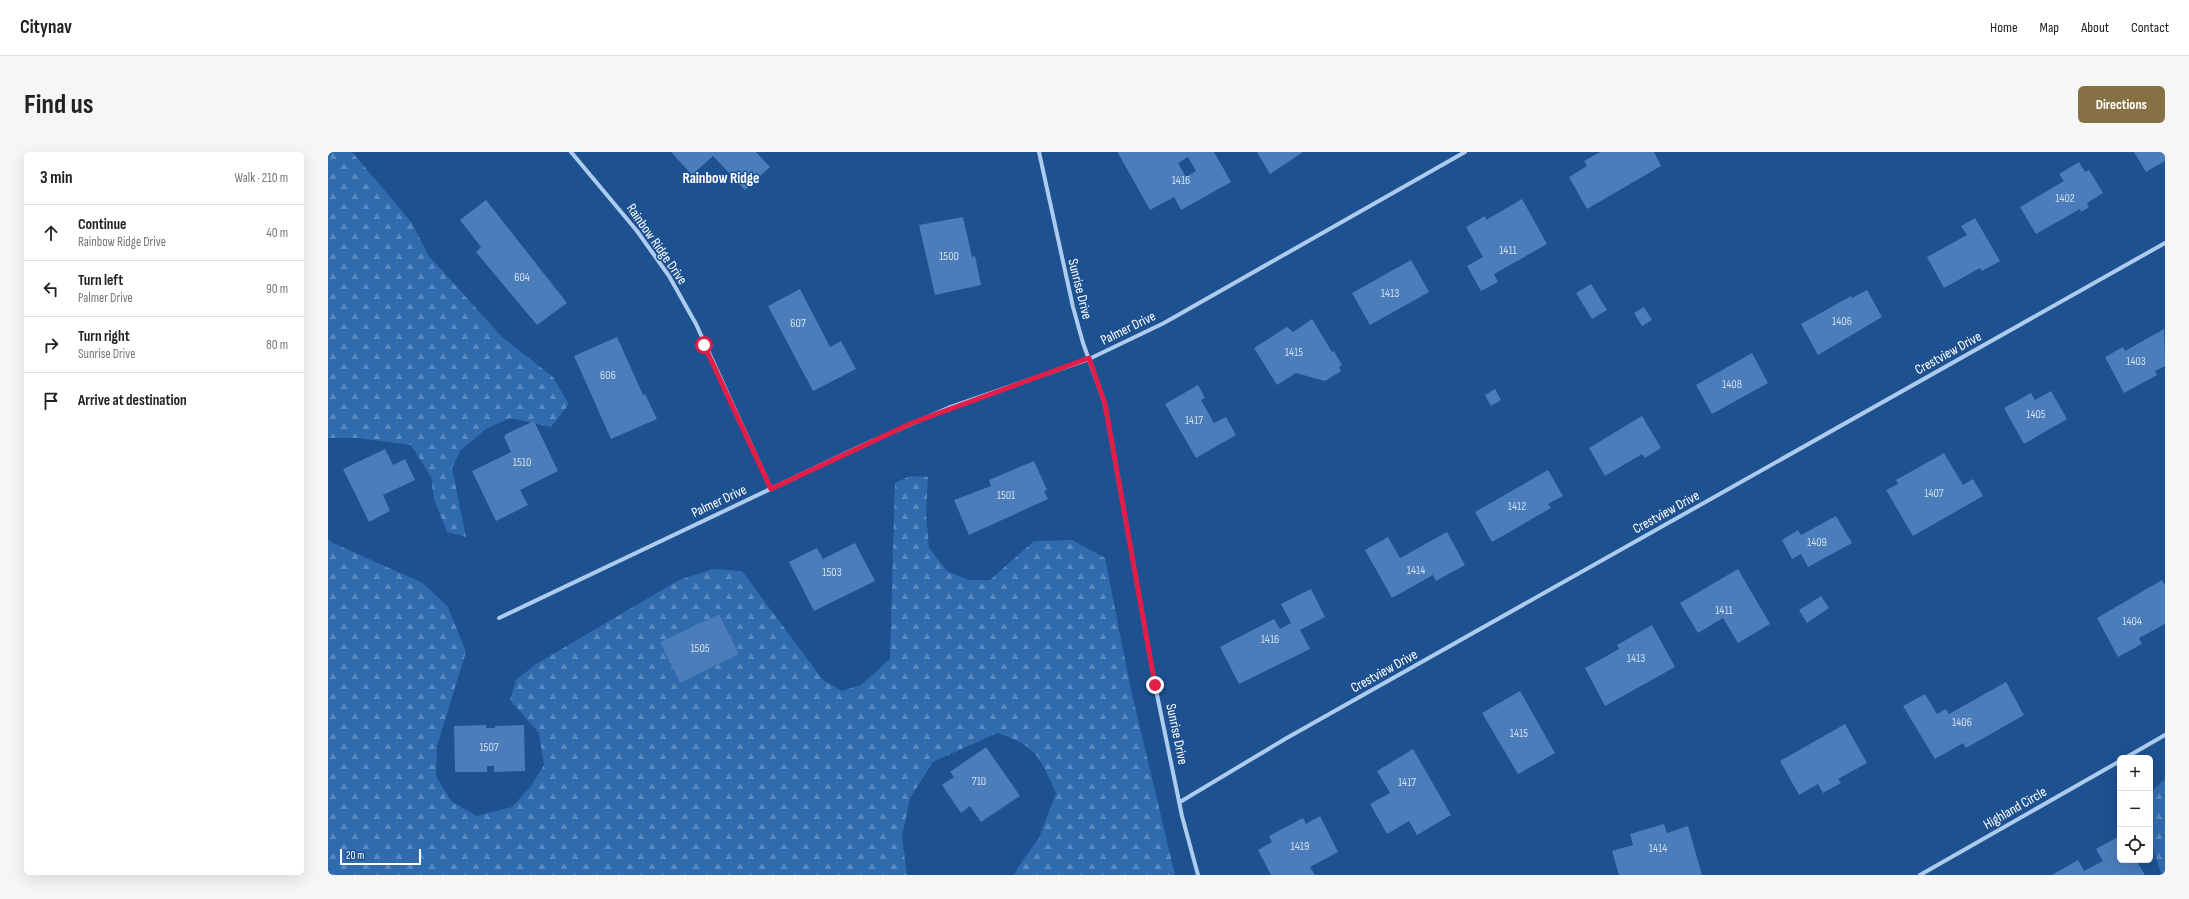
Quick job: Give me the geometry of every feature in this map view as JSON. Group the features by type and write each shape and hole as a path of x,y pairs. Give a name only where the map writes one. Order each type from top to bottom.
{"street":[{"name":"Rainbow Ridge Drive","path":"571,152 637,231 669,276 696,324 771,489"},
{"name":"Sunrise Drive","path":"1039,152 1073,307 1105,404 1109,422 1155,685 1180,802 1198,875"},
{"name":"Palmer Drive","path":"499,618 912,423 1089,358 1164,323 1465,152"},
{"name":"Crestview Drive","path":"1180,802 1292,736 2165,243"},
{"path":"2130,755 2165,735"},
{"name":"Highland Circle","path":"1920,875 2117,763"}],"green space":[{"path":"328,152 352,152 412,223 428,255 502,337 553,377 569,404 551,427 510,418 486,429 461,450 452,468 466,537 447,532 434,499 431,477 411,445 357,438 328,438"},
{"path":"910,476 928,477 926,514 929,548 947,571 969,580 990,580 1034,541 1072,540 1105,558 1131,690 1175,875 1015,875 1018,867 1039,838 1056,793 1045,770 1035,754 1021,743 997,733 933,762 910,798 902,837 907,875 328,875 328,539 333,543 423,583 448,607 466,652 437,746 436,776 451,801 477,816 512,807 531,786 544,765 539,733 510,700 516,680 536,664 679,580 713,569 742,571 823,680 842,691 861,685 890,659 895,483","holes":["719,614 739,654 680,683 660,642"]},
{"path":"2165,779 2165,875 2162,875 2153,848 2153,793"}],"building":[{"path":"671,152 756,152 770,167 745,190 713,156 692,175"},
{"path":"1214,152 1231,182 1181,210 1174,197 1150,210 1118,153","holes":["1188,157 1196,171 1186,177 1178,163"]},
{"path":"1257,152 1303,152 1270,174"},
{"path":"1600,152 1654,152 1661,166 1587,209 1569,177 1587,166 1584,161"},
{"path":"2134,152 2165,152 2165,161 2146,172"},
{"path":"2079,162 2085,172 2089,170 2103,193 2087,203 2089,207 2081,212 2080,209 2036,234 2020,207 2064,181 2059,174"},
{"path":"1522,199 1547,244 1494,274 1498,282 1481,291 1467,266 1483,257 1466,227 1485,216 1486,220"},
{"path":"486,200 567,303 537,325 476,252 481,247 460,220"},
{"path":"963,217 972,257 975,256 981,285 935,295 919,225"},
{"path":"1975,218 2000,261 1982,271 1980,268 1944,288 1927,257 1967,235 1961,226"},
{"path":"1411,260 1429,292 1370,325 1352,293"},
{"path":"1591,284 1607,310 1592,319 1576,293"},
{"path":"800,289 830,347 841,341 856,369 813,391 768,306"},
{"path":"1867,290 1882,317 1818,355 1801,324 1851,296 1852,298"},
{"path":"1644,307 1652,320 1642,326 1634,313"},
{"path":"1312,319 1332,352 1334,351 1342,365 1339,367 1341,371 1325,381 1296,373 1277,385 1254,348 1287,327 1293,332"},
{"path":"2164,329 2165,366 2155,371 2157,375 2124,393 2105,357 2123,347 2125,351"},
{"path":"617,337 643,395 645,394 657,419 611,439 574,356"},
{"path":"1752,353 1768,383 1712,414 1696,385"},
{"path":"1198,385 1205,398 1201,400 1214,423 1226,417 1236,435 1196,458 1165,404"},
{"path":"1495,389 1501,400 1491,406 1485,395"},
{"path":"2051,391 2067,419 2024,444 2004,408 2031,393 2035,400"},
{"path":"1642,416 1661,448 1645,458 1642,454 1605,476 1589,448"},
{"path":"534,421 558,471 520,490 528,505 496,521 472,471 511,452 504,437 506,434"},
{"path":"385,449 393,465 405,459 415,480 383,495 390,511 369,522 343,469"},
{"path":"1944,453 1963,485 1973,479 1983,496 1913,536 1886,490 1898,484 1896,480"},
{"path":"1034,461 1047,490 1044,491 1048,499 969,535 954,500 991,486 989,480"},
{"path":"1548,470 1563,496 1548,504 1551,508 1492,542 1475,512"},
{"path":"1836,516 1852,543 1808,567 1801,554 1792,559 1782,540 1798,530 1801,535"},
{"path":"1447,532 1465,565 1436,581 1433,575 1392,598 1365,550 1388,537 1400,558"},
{"path":"855,543 875,581 814,611 789,562 817,548 823,559"},
{"path":"1738,569 1770,624 1738,643 1723,618 1698,633 1680,603"},
{"path":"2162,580 2165,585 2165,624 2139,638 2142,644 2118,657 2097,618"},
{"path":"1311,589 1325,617 1300,630 1310,649 1239,684 1220,647 1274,619 1280,629 1291,623 1281,604"},
{"path":"1821,596 1829,608 1807,623 1799,610"},
{"path":"719,614 739,654 680,683 660,642"},
{"path":"1652,625 1675,667 1605,706 1585,668 1619,649 1617,645"},
{"path":"2006,682 2024,715 1966,748 1963,743 1935,759 1903,706 1925,694 1937,714 1946,709 1949,714"},
{"path":"1520,691 1555,753 1518,774 1482,713"},
{"path":"1845,724 1867,763 1838,779 1841,783 1823,793 1818,784 1799,795 1780,761"},
{"path":"486,725 486,728 495,728 495,726 524,725 525,771 494,772 494,766 487,766 487,772 455,772 454,726"},
{"path":"986,747 1020,796 981,822 970,806 961,813 942,785 954,777 950,772"},
{"path":"1413,749 1451,815 1417,835 1409,821 1387,834 1370,804 1390,793 1377,771"},
{"path":"1320,816 1338,852 1310,867 1315,875 1271,875 1258,850 1272,842 1269,836 1303,818 1306,824"},
{"path":"1664,824 1667,833 1688,826 1702,875 1619,875 1612,851 1633,845 1630,834"},
{"path":"2117,838 2117,863 2138,863 2145,875 2052,875 2078,860 2084,871 2103,861 2096,849"}],"district":[{"name":"Rainbow Ridge","path":"721,178"}],"route":[{"path":"704,345 771,489 861,446 948,408 1020,382 1047,375 1089,358 1105,404 1110,428 1155,685"}]}
